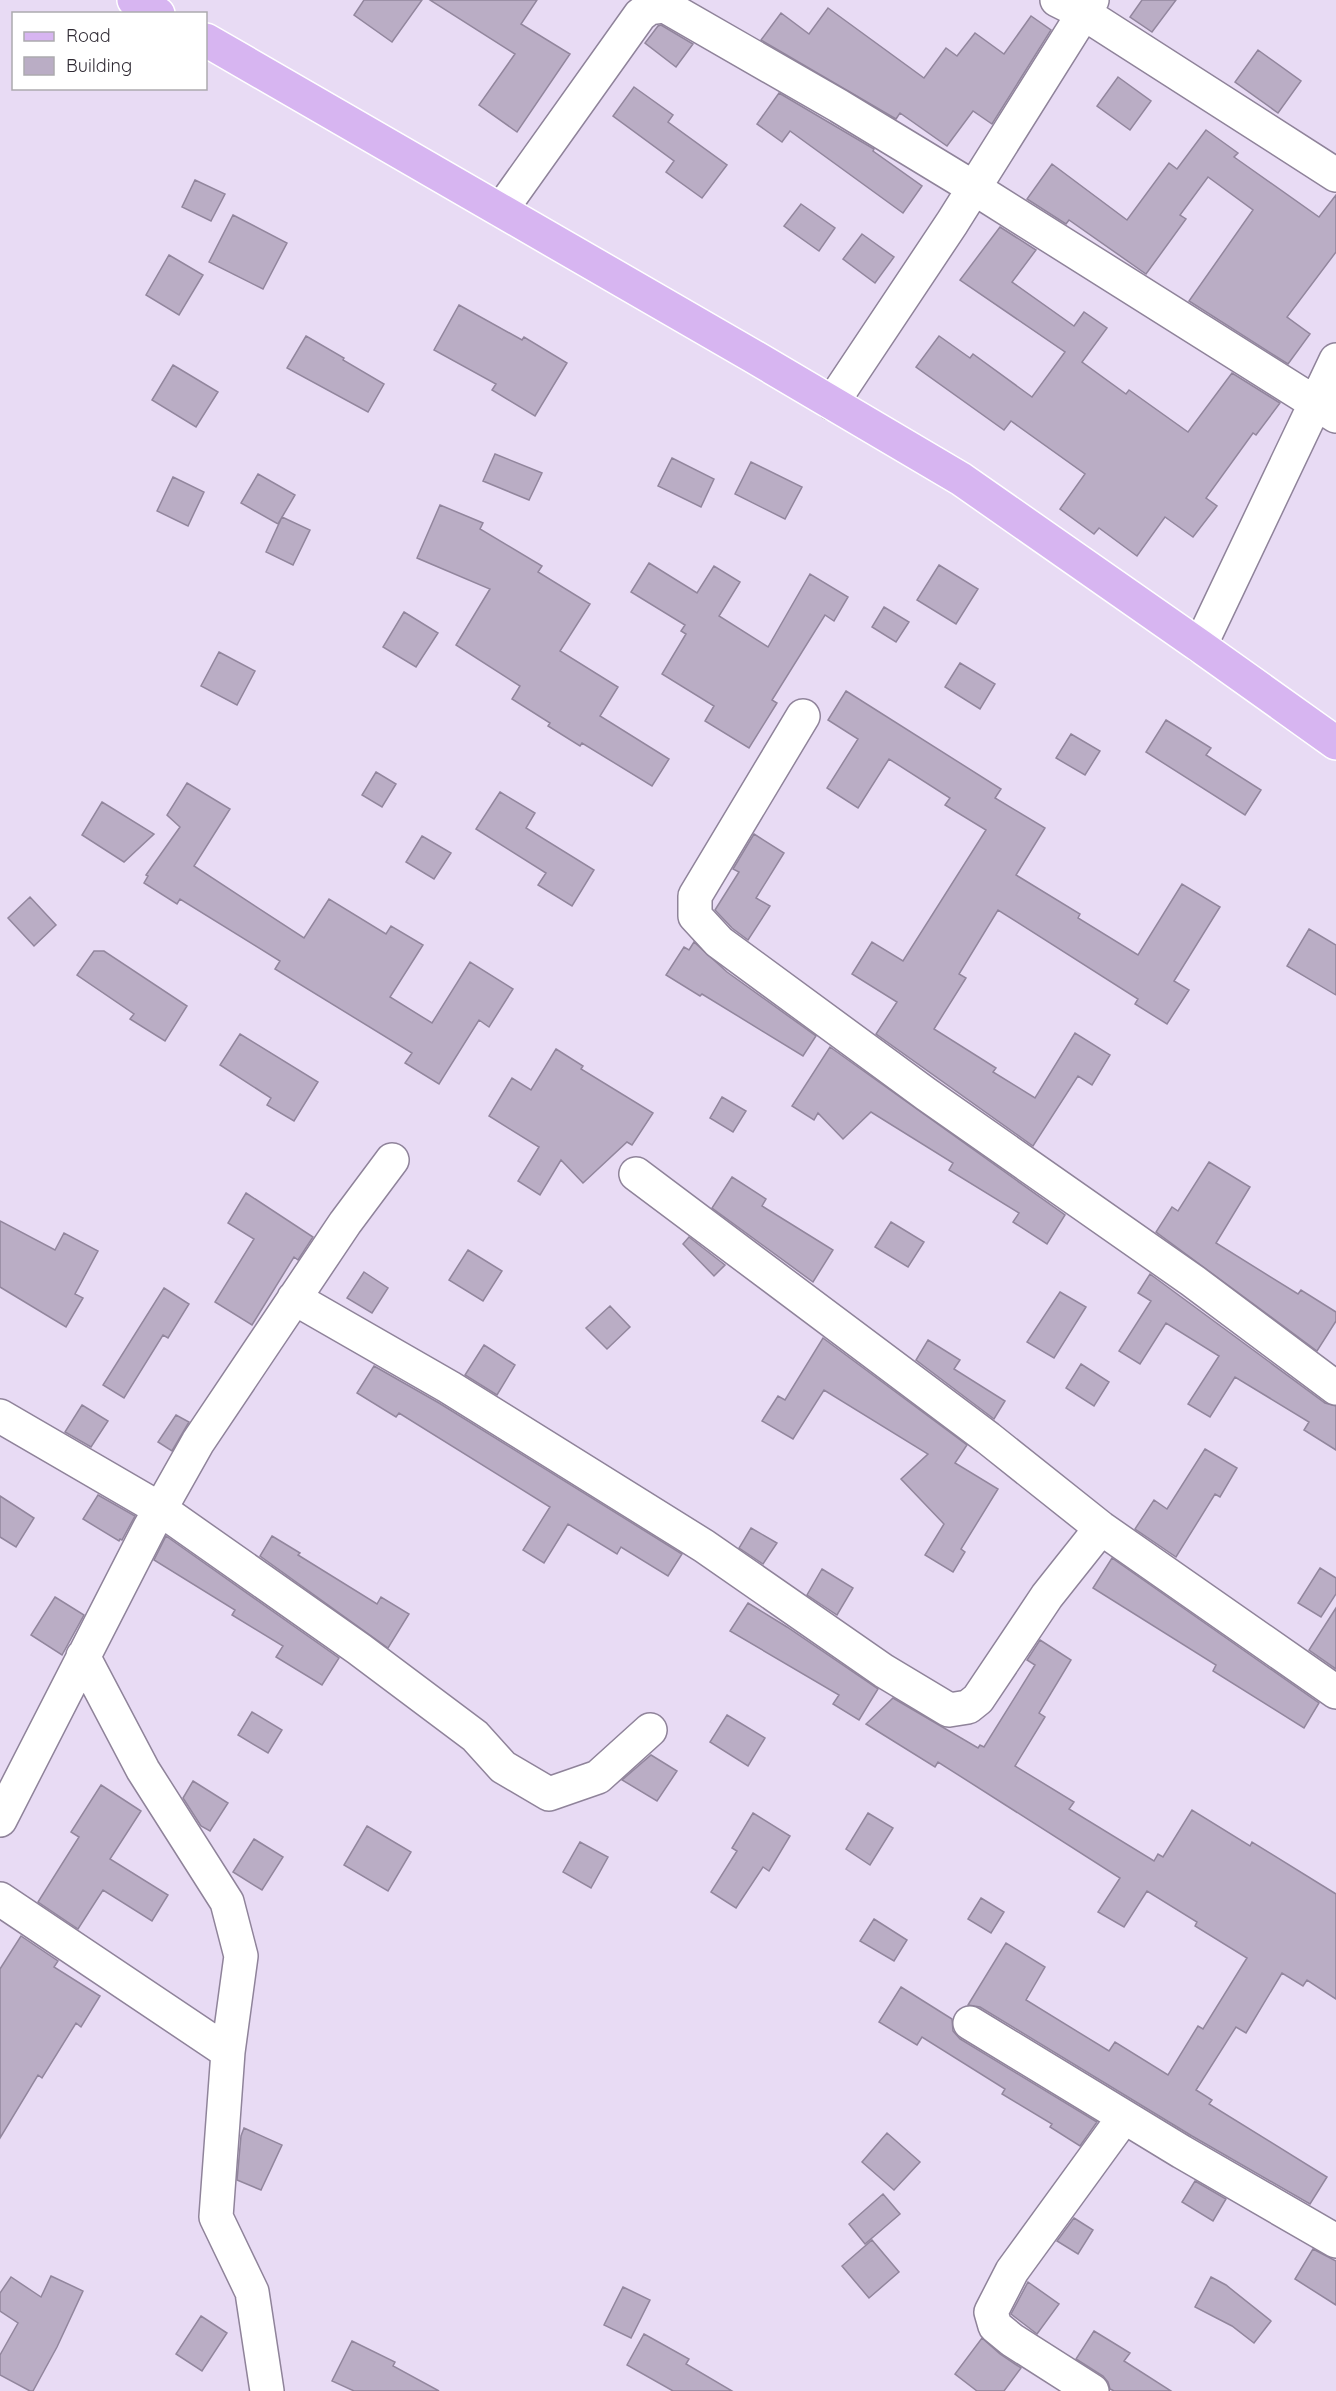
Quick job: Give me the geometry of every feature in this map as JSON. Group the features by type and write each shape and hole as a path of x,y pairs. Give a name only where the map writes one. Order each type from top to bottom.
{"main road":[{"path":"134,0 155,12"},
{"path":"207,41 961,479 1336,743"}],"street":[{"path":"832,403 974,188 1078,5 1336,175"},
{"path":"501,210 640,15 649,8 665,6 839,106 974,188 1326,410"},
{"path":"1200,646 1326,410 1336,360"},
{"path":"803,716 695,896 695,916 719,942 927,1094 1193,1281 1336,1388"},
{"path":"0,1820 160,1509 198,1442 345,1223 392,1161"},
{"path":"636,1174 961,1418 1101,1528 1336,1692"},
{"path":"294,1298 449,1386 705,1546 884,1671 949,1710 968,1707 978,1699 1047,1596 1101,1528"},
{"path":"0,1416 160,1509 359,1649 475,1736 503,1767 549,1794 598,1777 650,1730"},
{"path":"84,1656 143,1770 227,1902 242,1956 228,2052 216,2217 252,2292 267,2391"},
{"path":"0,1899 228,2052"},
{"path":"970,2023 1336,2241"},
{"path":"1092,2391 1012,2340 995,2326 991,2312 1012,2271 1124,2116"}],"building":[{"path":"364,0 422,0 392,42 354,15"},
{"path":"430,0 537,0 521,24 570,54 517,132 479,105 515,54"},
{"path":"1142,0 1176,0 1152,32 1130,17"},
{"path":"828,8 924,78 946,48 957,56 975,33 1004,54 1031,16 1051,30 992,124 973,111 947,146 900,113 896,119 761,40 781,13 809,34"},
{"path":"661,25 693,44 676,67 645,43"},
{"path":"1258,50 1301,81 1278,113 1235,82"},
{"path":"1118,77 1151,101 1130,130 1097,106"},
{"path":"634,87 673,115 668,122 727,165 702,198 666,172 674,161 613,116"},
{"path":"779,93 874,149 873,151 922,186 903,213 790,131 782,142 757,124"},
{"path":"1206,130 1238,153 1234,157 1319,217 1336,195 1336,252 1287,317 1310,334 1288,364 1189,301 1253,210 1208,177 1180,215 1186,219 1146,274 1069,220 1066,224 1027,199 1052,164 1127,220 1169,163 1177,169"},
{"path":"195,180 225,194 211,221 182,207"},
{"path":"801,204 835,228 819,251 784,226"},
{"path":"233,215 287,243 263,289 209,262"},
{"path":"1000,227 1036,250 1012,282 1074,326 1084,312 1107,328 1082,362 1126,394 1129,390 1188,432 1232,373 1280,403 1256,435 1253,433 1206,498 1217,506 1193,537 1165,517 1137,556 1099,528 1094,534 1060,509 1085,474 1011,421 1004,430 916,367 939,336 970,358 973,354 1032,397 1065,352 960,280"},
{"path":"862,234 894,257 875,283 843,259"},
{"path":"169,255 203,275 179,315 146,295"},
{"path":"459,305 522,340 524,337 567,363 535,416 492,390 496,384 434,350"},
{"path":"306,336 384,384 368,412 287,368"},
{"path":"173,365 218,392 196,427 152,400"},
{"path":"495,454 542,473 529,500 483,481"},
{"path":"672,458 714,479 701,507 658,486"},
{"path":"751,462 802,487 785,519 735,494"},
{"path":"258,474 295,495 278,524 241,503"},
{"path":"173,477 204,492 188,526 157,511"},
{"path":"440,505 483,523 480,529 542,566 538,572 590,604 560,651 618,687 600,716 669,759 652,786 582,743 580,746 548,726 550,723 512,699 520,686 456,645 490,589 417,558"},
{"path":"282,517 310,530 293,565 266,552"},
{"path":"649,563 697,593 714,566 740,582 719,616 768,647 810,574 848,597 834,621 825,615 772,700 777,703 749,748 705,721 714,706 662,674 686,634 681,631 685,625 631,592"},
{"path":"939,565 978,589 956,624 917,600"},
{"path":"884,607 909,622 896,642 872,627"},
{"path":"404,612 438,633 416,667 383,647"},
{"path":"219,652 255,671 237,705 201,686"},
{"path":"960,663 995,684 980,709 945,687"},
{"path":"846,691 1001,789 995,798 1045,828 1016,875 1080,914 1078,918 1138,955 1182,884 1220,907 1174,981 1189,990 1167,1024 1135,1004 1138,999 998,910 959,974 966,978 934,1029 996,1068 993,1072 1035,1098 1075,1033 1110,1055 1092,1085 1078,1076 1033,1146 876,1034 897,1002 852,974 872,942 903,961 986,830 945,805 950,798 889,759 858,808 827,788 858,739 828,720"},
{"path":"1166,720 1211,748 1206,755 1261,790 1245,815 1146,752"},
{"path":"1071,734 1100,751 1085,775 1056,758"},
{"path":"376,772 396,784 382,807 362,795"},
{"path":"187,783 230,809 194,866 304,938 329,899 386,934 391,926 423,945 390,997 432,1023 470,962 513,989 489,1027 479,1020 439,1084 405,1063 412,1053 275,969 280,961 180,899 177,904 144,883 148,876 146,875 180,827 167,815"},
{"path":"500,792 535,813 526,828 594,870 572,906 538,885 546,873 476,829"},
{"path":"102,802 154,834 124,862 82,835"},
{"path":"754,834 784,853 756,898 770,906 748,940 732,928 715,910 739,872 733,869"},
{"path":"422,836 451,853 434,879 406,862"},
{"path":"30,897 56,925 34,946 8,918"},
{"path":"1309,929 1336,945 1336,995 1287,966"},
{"path":"694,942 727,972 816,1036 803,1056 702,994 700,996 666,975 684,947 689,950"},
{"path":"94,951 104,951 187,1006 165,1041 130,1019 134,1014 77,975"},
{"path":"240,1034 318,1082 294,1121 267,1105 271,1098 220,1065"},
{"path":"830,1047 1065,1215 1047,1244 1013,1222 1019,1213 949,1170 953,1163 871,1112 843,1139 818,1113 814,1120 792,1106"},
{"path":"556,1049 583,1066 581,1069 653,1113 632,1145 627,1142 583,1183 561,1160 540,1195 518,1181 539,1147 489,1116 512,1078 531,1090"},
{"path":"722,1097 746,1111 733,1132 710,1118"},
{"path":"1209,1162 1250,1187 1216,1243 1298,1294 1301,1290 1336,1312 1336,1321 1317,1351 1156,1232 1172,1207 1178,1211"},
{"path":"732,1177 766,1199 762,1206 833,1250 813,1282 712,1208"},
{"path":"246,1193 313,1237 298,1260 294,1257 252,1325 215,1302 254,1239 228,1223"},
{"path":"0,1221 55,1250 64,1233 98,1251 75,1294 83,1298 66,1327 0,1287"},
{"path":"891,1222 924,1242 908,1267 875,1247"},
{"path":"689,1237 725,1265 714,1276 683,1244"},
{"path":"468,1250 502,1271 483,1301 449,1280"},
{"path":"364,1272 388,1288 372,1313 347,1298"},
{"path":"1150,1274 1325,1403 1336,1406 1336,1450 1304,1430 1309,1422 1235,1377 1210,1417 1188,1404 1219,1356 1166,1323 1140,1364 1119,1351 1151,1301 1138,1293"},
{"path":"164,1288 189,1304 168,1338 163,1335 124,1398 103,1385"},
{"path":"1060,1292 1086,1307 1054,1358 1027,1342"},
{"path":"610,1306 630,1327 607,1349 586,1328"},
{"path":"823,1338 967,1445 955,1463 998,1489 961,1549 965,1552 953,1572 925,1555 944,1524 901,1479 928,1454 824,1390 793,1439 762,1421 778,1396 785,1400"},
{"path":"928,1340 960,1360 954,1369 1005,1401 994,1419 916,1360"},
{"path":"484,1345 515,1365 497,1395 465,1375"},
{"path":"1081,1364 1109,1382 1094,1406 1066,1388"},
{"path":"374,1366 439,1403 682,1554 668,1576 621,1547 617,1554 568,1524 544,1563 523,1550 550,1507 399,1413 396,1417 357,1393"},
{"path":"82,1405 108,1421 91,1447 65,1432"},
{"path":"176,1415 189,1422 172,1451 158,1442"},
{"path":"1205,1449 1237,1468 1220,1497 1215,1494 1176,1557 1135,1529 1154,1500 1167,1509"},
{"path":"98,1495 135,1516 122,1540 119,1541 83,1519"},
{"path":"0,1496 34,1518 16,1547 0,1537"},
{"path":"751,1528 777,1543 763,1564 739,1548"},
{"path":"166,1536 339,1658 322,1685 276,1657 283,1646 232,1615 235,1610 154,1560"},
{"path":"272,1536 300,1553 298,1555 377,1604 381,1597 409,1614 388,1648 260,1556"},
{"path":"1112,1558 1319,1703 1304,1728 1213,1671 1216,1665 1093,1588"},
{"path":"1320,1568 1336,1578 1336,1594 1321,1617 1298,1603"},
{"path":"822,1569 853,1588 837,1615 807,1595"},
{"path":"55,1597 84,1615 62,1655 31,1635"},
{"path":"748,1603 878,1689 859,1720 833,1704 839,1695 730,1631"},
{"path":"1336,1608 1336,1669 1309,1650"},
{"path":"1040,1640 1071,1660 1039,1713 1045,1717 1015,1766 1074,1802 1069,1809 1154,1861 1158,1854 1163,1857 1192,1810 1250,1846 1252,1842 1336,1894 1336,1999 1307,1980 1303,1986 1282,1973 1246,2033 1236,2027 1196,2090 1212,2100 1209,2104 1327,2177 1310,2204 1192,2136 980,2007 968,2005 1006,1943 1045,1967 1026,2000 1109,2051 1115,2042 1168,2075 1198,2026 1203,2029 1247,1958 1195,1926 1197,1922 1147,1891 1124,1927 1098,1912 1120,1878 938,1762 935,1767 866,1724 893,1698 978,1748 980,1745 984,1747 1035,1665 1027,1660"},
{"path":"252,1712 282,1730 268,1753 238,1735"},
{"path":"727,1715 765,1738 748,1766 710,1742"},
{"path":"651,1755 677,1771 657,1801 622,1780"},
{"path":"193,1781 228,1803 210,1831 201,1826 183,1798"},
{"path":"101,1785 141,1811 110,1859 168,1895 152,1921 103,1890 78,1929 38,1902 79,1837 71,1832"},
{"path":"753,1813 790,1836 769,1871 763,1867 736,1908 711,1892 737,1851 732,1848"},
{"path":"868,1813 893,1828 870,1865 846,1849"},
{"path":"367,1826 411,1852 388,1891 344,1865"},
{"path":"254,1839 283,1857 262,1890 233,1872"},
{"path":"580,1842 608,1857 591,1888 563,1872"},
{"path":"981,1898 1004,1912 991,1933 968,1919"},
{"path":"874,1919 907,1940 894,1961 860,1941"},
{"path":"21,1936 58,1961 54,1967 100,1996 81,2027 76,2023 42,2078 38,2075 0,2138 0,1969"},
{"path":"901,1987 952,2019 953,2031 960,2039 1097,2122 1080,2146 1050,2127 1052,2124 1002,2094 1005,2089 922,2037 917,2045 879,2022"},
{"path":"244,2128 282,2145 261,2190 237,2180 241,2136"},
{"path":"887,2133 920,2162 894,2190 862,2162"},
{"path":"1195,2181 1226,2199 1213,2221 1182,2202"},
{"path":"883,2194 900,2214 865,2244 849,2224"},
{"path":"1074,2218 1093,2230 1078,2254 1057,2241"},
{"path":"872,2240 899,2272 869,2298 842,2266"},
{"path":"1313,2249 1336,2261 1336,2305 1295,2279"},
{"path":"51,2276 83,2291 57,2347 33,2391 30,2391 0,2375 0,2355 18,2323 0,2311 0,2293 11,2277 41,2297"},
{"path":"1211,2277 1226,2285 1271,2321 1254,2343 1232,2326 1195,2307"},
{"path":"1028,2282 1059,2304 1037,2334 1011,2314"},
{"path":"623,2287 650,2300 631,2338 604,2325"},
{"path":"201,2316 227,2333 202,2371 176,2354"},
{"path":"1094,2331 1130,2353 1124,2361 1171,2391 1114,2391 1110,2389 1103,2376 1076,2359"},
{"path":"644,2334 689,2359 686,2364 732,2391 673,2391 627,2365"},
{"path":"982,2338 1021,2368 1004,2391 977,2391 955,2374"},
{"path":"352,2341 395,2362 393,2366 439,2391 354,2391 332,2381"}]}
